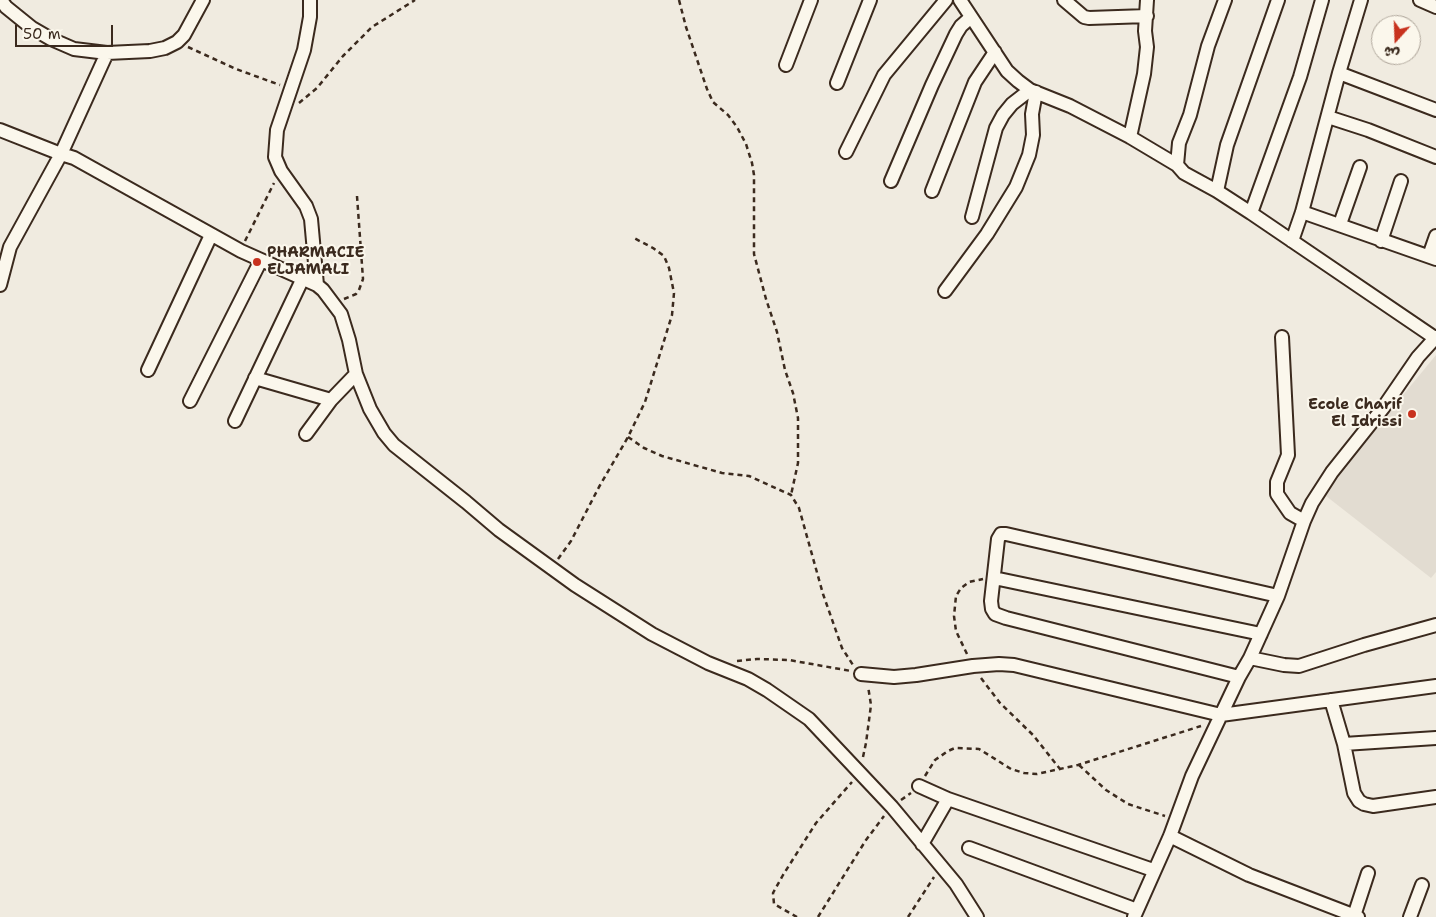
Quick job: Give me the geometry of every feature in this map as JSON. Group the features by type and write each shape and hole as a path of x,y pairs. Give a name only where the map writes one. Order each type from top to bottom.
{"street":[{"path":"6,2 32,28 50,40 74,50 107,53 150,51 165,48 177,42 184,35 203,0"},
{"path":"310,0 310,17 304,50 277,130 275,157 281,171 306,206 311,219 317,285"},
{"path":"786,65 811,0"},
{"path":"837,83 870,0"},
{"path":"846,152 884,74 946,0"},
{"path":"960,0 970,18 1007,71 1033,91 1070,106 1130,137 1177,165 1184,173 1251,213 1436,337 1418,357 1383,408 1332,472 1312,503 1278,596 1192,776 1170,836 1136,913 969,848"},
{"path":"1064,0 1084,17 1089,18 1147,16"},
{"path":"1130,137 1144,74 1147,47 1145,31 1147,0"},
{"path":"1177,165 1179,143 1190,115 1208,46 1225,0"},
{"path":"1217,191 1227,145 1278,0"},
{"path":"1251,213 1300,77 1322,0"},
{"path":"1292,241 1302,212 1339,73 1361,0"},
{"path":"1420,0 1436,7"},
{"path":"891,181 956,34 961,26 970,18"},
{"path":"932,192 975,82 995,52"},
{"path":"0,285 10,248 61,154 107,53"},
{"path":"1339,73 1436,110"},
{"path":"972,217 996,128 1012,104 1033,91"},
{"path":"946,291 987,234 1016,187 1029,155 1033,135 1033,91"},
{"path":"1328,116 1436,157"},
{"path":"0,130 89,167 241,251 302,280 317,285 341,314 356,374 370,409 394,446 499,530 576,585 652,634 708,663 748,679 792,706 809,719 892,807 956,884 977,917"},
{"path":"1340,224 1360,166"},
{"path":"1380,241 1401,181"},
{"path":"1302,212 1340,224 1380,241 1433,258 1436,236"},
{"path":"148,370 211,235"},
{"path":"190,401 261,260"},
{"path":"236,420 302,280"},
{"path":"1282,337 1288,455 1277,482 1277,494 1290,513 1304,521"},
{"path":"306,434 331,400 356,374"},
{"path":"256,378 331,400"},
{"path":"1238,677 995,614 992,609 998,539 1001,534 1006,534 1278,596"},
{"path":"994,578 1261,634"},
{"path":"1250,658 1299,666 1330,655 1436,625"},
{"path":"861,674 894,677 916,676 973,666 1014,665 1067,679 1114,688 1220,718 1331,700 1436,686"},
{"path":"1331,700 1344,744 1354,793 1359,801 1373,806 1436,797"},
{"path":"1344,744 1436,738"},
{"path":"919,786 948,799 1154,870"},
{"path":"922,844 948,799"},
{"path":"1170,836 1249,875 1356,916 1368,873"},
{"path":"1410,917 1422,885"}],"path":[{"path":"283,112 300,102 317,88 343,56 372,27 415,0"},
{"path":"679,0 707,89 713,102 728,115 737,127 746,144 752,163 754,175 754,254 777,332 798,418 798,463 791,495"},
{"path":"177,42 236,69 291,89"},
{"path":"241,251 253,223 281,171"},
{"path":"332,301 356,294 363,279 357,196"},
{"path":"552,568 571,541 599,487 628,438 645,402 672,315 674,293 669,268 664,256 632,237"},
{"path":"628,438 662,456 722,473 749,476 791,495 799,508 823,594 842,648 868,687 871,706 866,742 859,772 816,823 783,874 773,894 774,904 797,917"},
{"path":"737,661 757,659 789,660 861,674"},
{"path":"818,917 866,840 892,807 919,786 935,760 948,751 967,747 979,749 1011,769 1036,774 1078,765 1220,718"},
{"path":"1078,765 1106,790 1128,804 1176,819"},
{"path":"908,917 941,867"}],"shaded area":[{"name":"Ecole Charif El Idrissi","path":"1436,355 1436,572 1431,578 1326,496 1339,473"}],"place":[{"name":"PHARMACIE ELJAMALI","path":"257,262"},
{"name":"Ecole Charif El Idrissi","path":"1412,414"}]}
